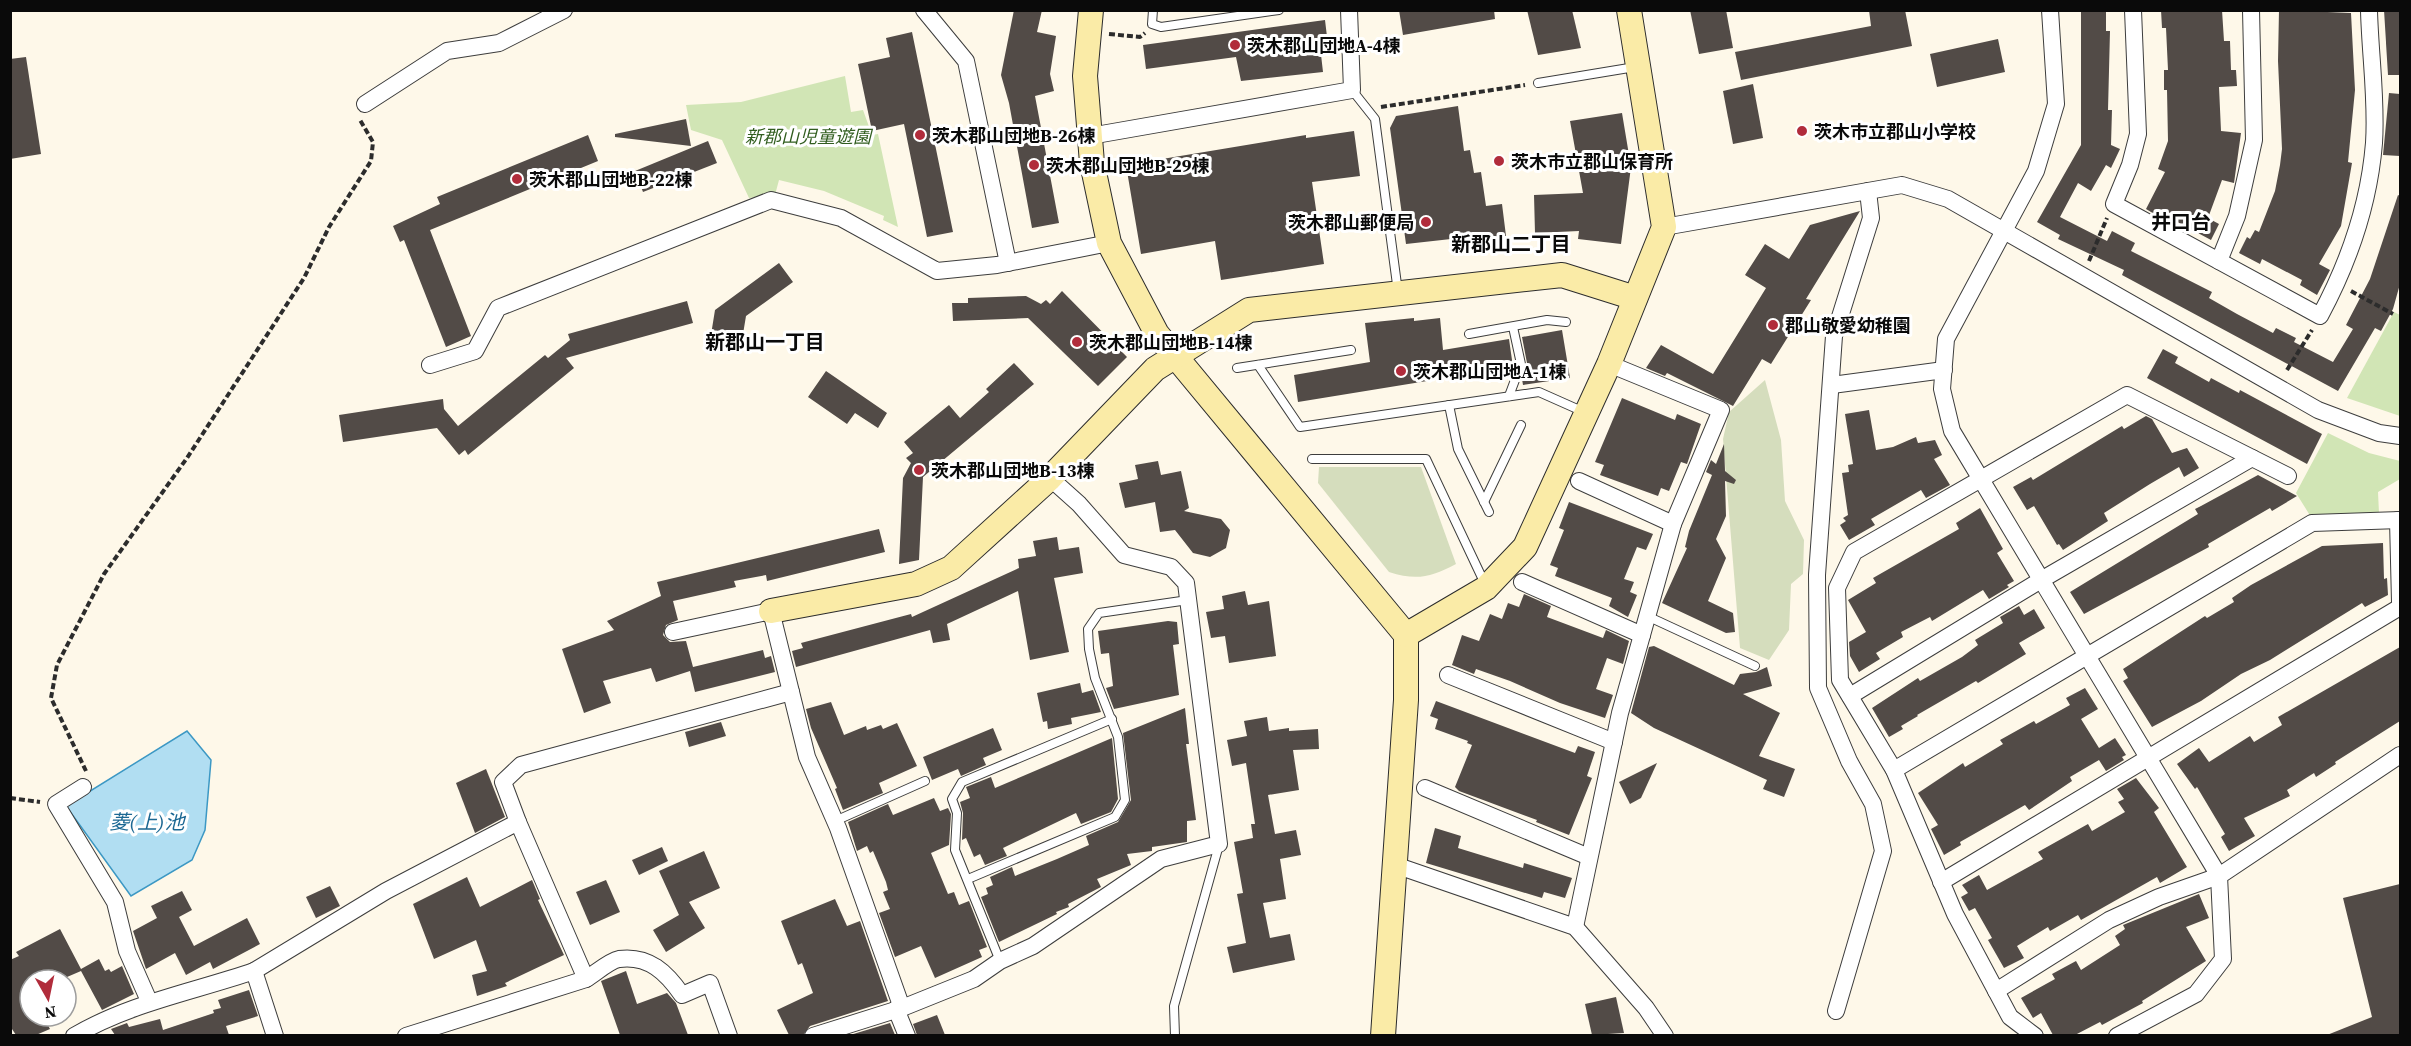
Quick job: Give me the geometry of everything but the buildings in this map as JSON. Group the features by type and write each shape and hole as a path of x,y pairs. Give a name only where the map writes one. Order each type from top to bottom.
{"street":[{"path":"365,104 447,51 499,44 564,10"},
{"path":"924,10 966,61 1008,263"},
{"path":"1091,10 1085,76 1092,163 1109,243 1157,334 1406,635 1406,700 1383,1035"},
{"path":"1090,136 1352,90 1349,10"},
{"path":"1406,635 1486,588 1526,547 1609,364 1664,227 1629,10"},
{"path":"2050,10 2056,104 2036,171 2002,230 1946,339 1942,389 1952,431 2218,876 2223,959 2196,994 2117,1035"},
{"path":"2133,10 2138,134 2130,165 2114,204 2320,316 2343,271 2363,214 2374,142 2369,10"},
{"path":"2219,261 2237,216 2254,140 2251,10"},
{"path":"1664,227 1902,185 1947,199 2318,410 2379,433 2400,436"},
{"path":"1836,1011 1883,851 1873,804 1849,761 1818,688 1817,575 1834,336 1871,218 1868,191"},
{"path":"430,365 475,351 498,308 771,200 841,218 937,271 1008,263 1109,243"},
{"path":"673,632 916,584 951,568 1050,478 1155,369 1199,339 1249,310 1562,275 1635,298"},
{"path":"1575,927 1614,742 1647,616 1673,524 1721,410 1609,364"},
{"path":"1832,385 1944,370"},
{"path":"2035,1035 2010,1017 1955,914 1894,770 1840,680 1837,588 1854,552 2127,395 2288,476"},
{"path":"1850,696 2041,580 2253,458"},
{"path":"813,1035 899,1008 974,979 1000,962 1033,946 1161,859 1219,844 1186,583 1171,567 1124,555 1079,504 1050,478"},
{"path":"1579,481 1673,524"},
{"path":"1894,770 2312,523 2399,520 2400,604 2148,759 1941,882"},
{"path":"1522,582 1642,635"},
{"path":"771,611 807,757 835,821 908,1035"},
{"path":"1448,675 1614,742"},
{"path":"586,979 502,782 521,765 791,692"},
{"path":"1996,991 2109,920 2159,897 2218,876 2400,755"},
{"path":"83,787 56,804 115,902 127,951 149,1001"},
{"path":"1425,788 1589,857"},
{"path":"74,1035 97,1030 149,1001 206,987 254,971 386,891 518,822"},
{"path":"1395,865 1575,927 1646,1008 1665,1035"},
{"path":"406,1035 586,979 618,959 643,960 666,973 682,995 710,983 729,1035"},
{"path":"254,971 275,1035"}],"lane":[{"path":"1153,10 1152,24 1161,27 1279,10"},
{"path":"1538,83 1638,66"},
{"path":"1352,90 1376,119 1399,292"},
{"path":"1469,334 1547,320 1566,322"},
{"path":"1509,396 1521,364 1513,327"},
{"path":"1237,368 1351,350"},
{"path":"1258,365 1300,426 1539,392 1585,413"},
{"path":"1449,405 1458,449 1489,512"},
{"path":"1484,502 1521,425"},
{"path":"1312,459 1426,459 1486,588"},
{"path":"968,879 1115,817 1125,800 1118,737 1095,678 1089,649 1088,629 1099,613 1188,600"},
{"path":"1647,616 1755,666"},
{"path":"1000,962 955,850 957,813 952,799 962,782 1112,719"},
{"path":"835,821 925,781"},
{"path":"1175,1035 1174,1006 1219,844"}],"path":[{"path":"1107,34 1140,37"},
{"path":"1368,110 1538,83"},
{"path":"83,787 86,770 51,698 57,665 104,574 187,458 304,278 329,227 371,161 374,142 360,122 365,104"},
{"path":"2088,262 2114,204"},
{"path":"2372,301 2393,314"},
{"path":"2288,370 2320,316"},
{"path":"10,798 56,804"}],"green space":[{"name":"新郡山児童遊園","path":"845,76 851,112 863,110 872,135 878,134 898,227 883,220 884,216 824,191 779,180 775,195 749,198 722,140 691,130 686,105 741,102"},
{"path":"2394,312 2400,315 2400,416 2347,398"},
{"path":"1765,380 1781,440 1785,501 1804,540 1803,574 1791,584 1789,630 1769,660 1740,648 1723,439 1729,412"},
{"path":"2328,433 2369,453 2400,461 2400,479 2378,492 2379,513 2311,517 2296,493"},
{"path":"1319,467 1421,467 1456,564 1431,575 1416,577 1389,572 1318,483"}],"water":[{"name":"菱(上)池","path":"187,731 211,760 205,830 192,860 131,896 66,806"}],"place":[{"name":"茨木郡山団地A-4棟","path":"1235,45"},
{"name":"茨木市立郡山小学校","path":"1802,131"},
{"name":"茨木郡山団地B-26棟","path":"920,135"},
{"name":"茨木市立郡山保育所","path":"1499,161"},
{"name":"茨木郡山団地B-29棟","path":"1034,165"},
{"name":"茨木郡山団地B-22棟","path":"517,179"},
{"name":"茨木郡山郵便局","path":"1426,222"},
{"name":"郡山敬愛幼稚園","path":"1773,325"},
{"name":"茨木郡山団地B-14棟","path":"1077,342"},
{"name":"茨木郡山団地A-1棟","path":"1401,371"},
{"name":"茨木郡山団地B-13棟","path":"919,470"}],"district":[{"name":"井口台","path":"2181,222"},
{"name":"新郡山二丁目","path":"1511,244"},
{"name":"新郡山一丁目","path":"765,342"}]}
